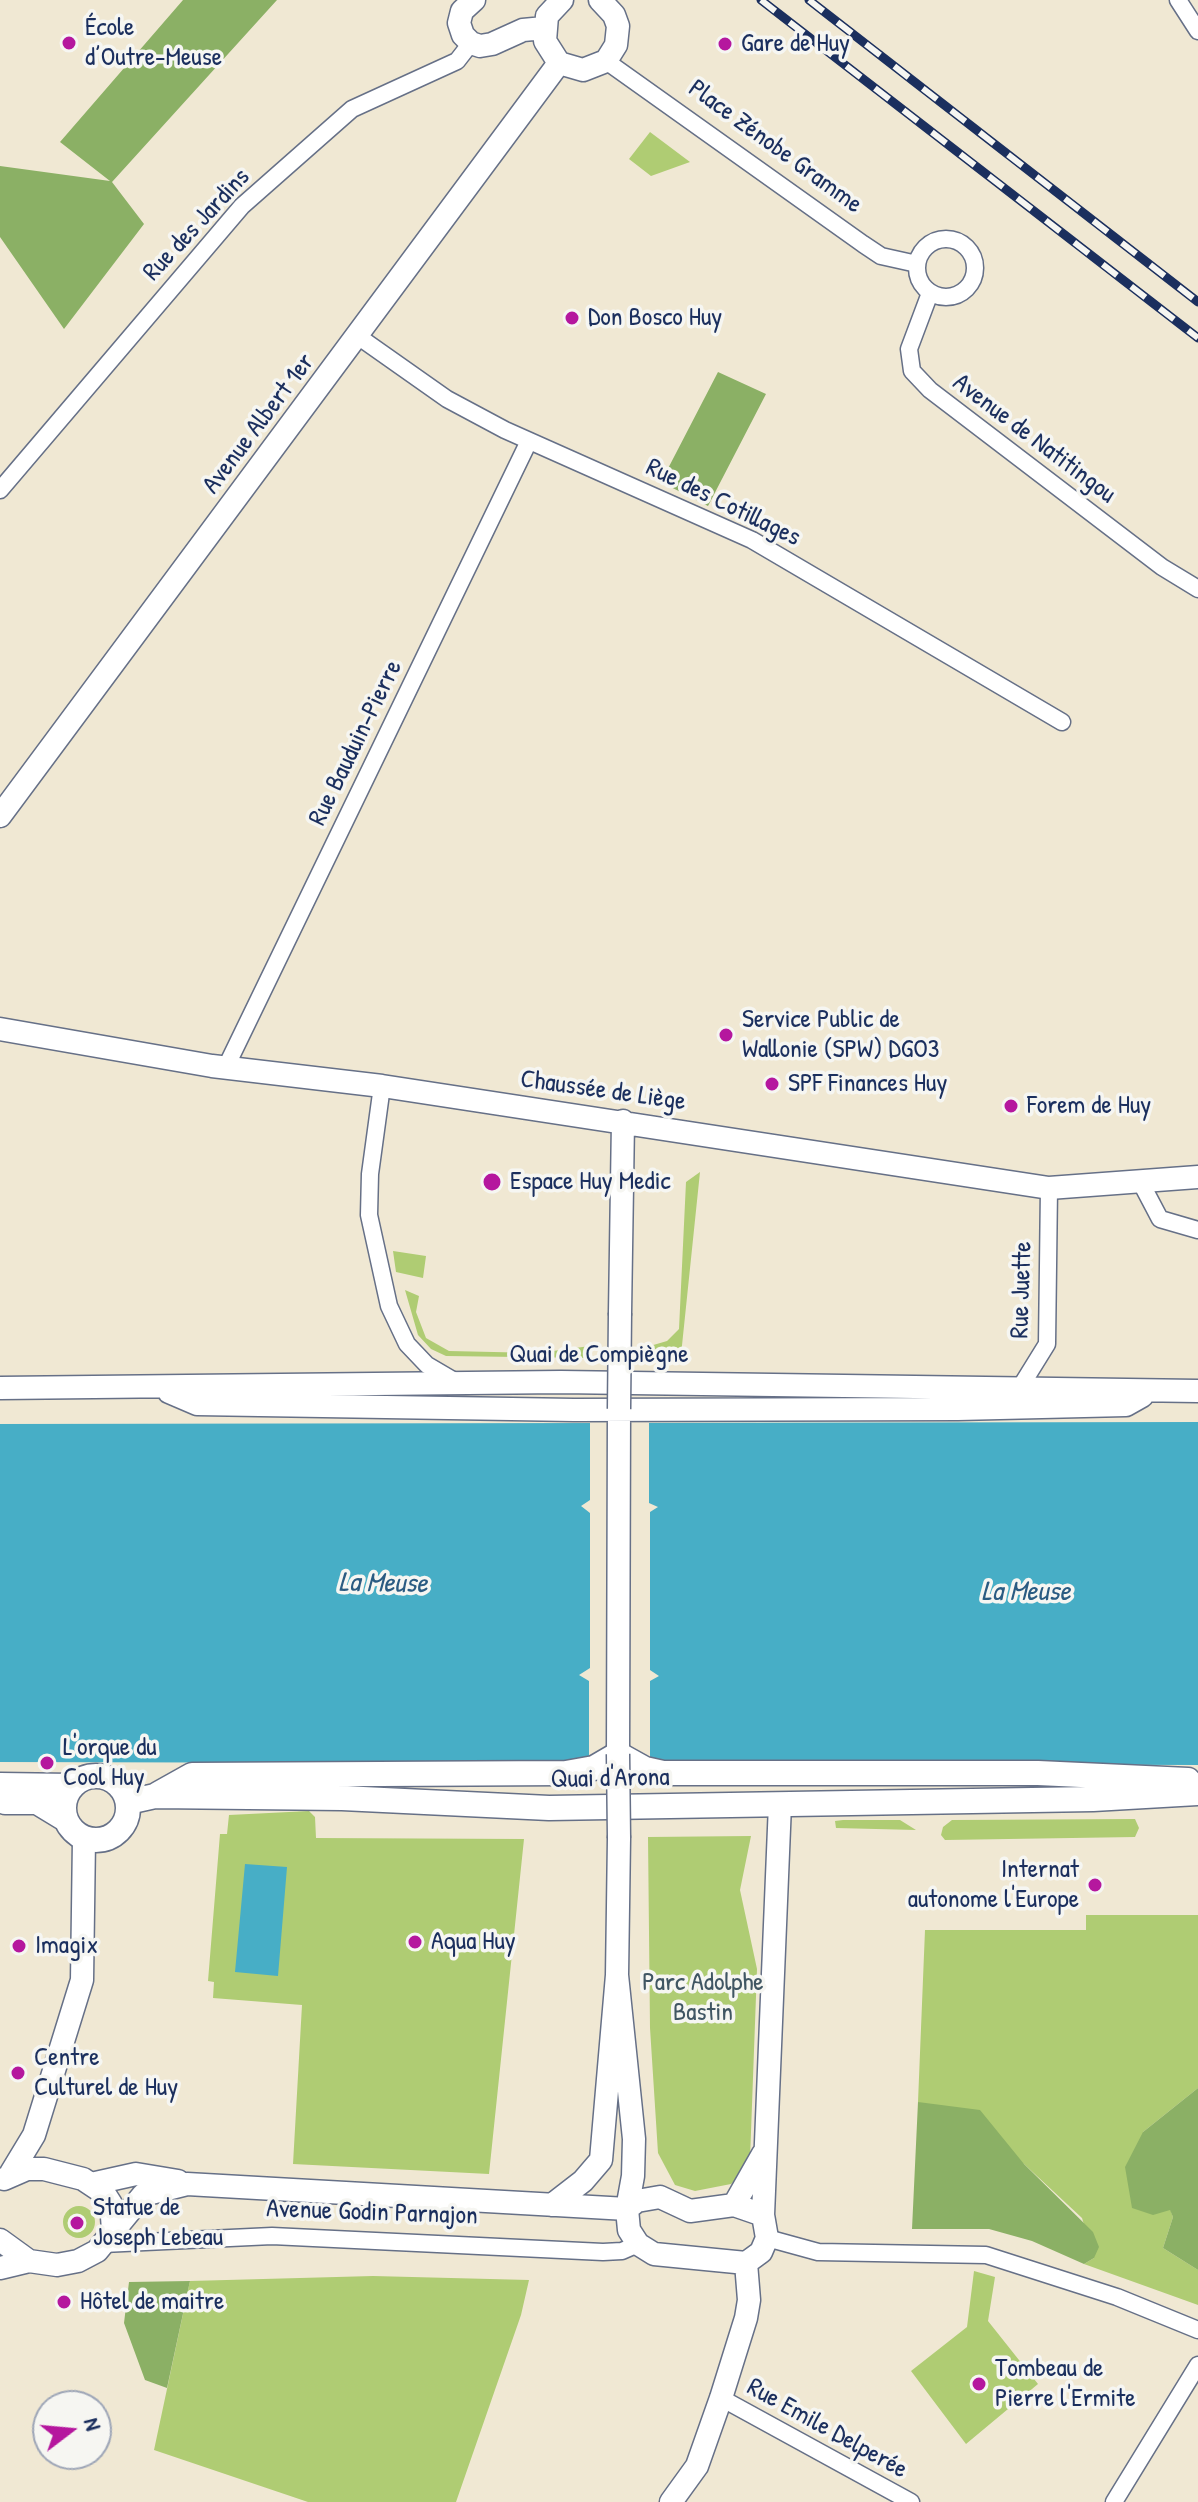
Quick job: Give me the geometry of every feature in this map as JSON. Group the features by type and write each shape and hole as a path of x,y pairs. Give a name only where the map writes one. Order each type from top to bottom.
{"main road":[{"path":"155,1796 192,1775 566,1773 594,1768 618,1754 645,1769 663,1773 1038,1773 1198,1780"},
{"path":"0,1785 72,1786 90,1776 100,1776 118,1784 128,1802 128,1816 122,1828 111,1837 98,1841 84,1839 65,1819 37,1802 0,1801"},
{"path":"65,1819 66,1796 72,1786"},
{"name":"Quai d'Arona","path":"128,1802 155,1796 342,1798 549,1808 1093,1799 1198,1793"},
{"name":"Quai d'Arona","path":"1093,1799 1198,1805"}],"street":[{"path":"474,0 462,11 459,23 463,35 471,43 480,46 523,30 544,28"},
{"path":"562,0 547,16 544,28 550,53 559,63 583,70 606,61 616,45 618,26 607,5 600,0"},
{"path":"1178,0 1198,31"},
{"name":"Rue des Jardins","path":"0,490 242,206 352,109 457,61 471,43"},
{"name":"Place Zénobe Gramme","path":"606,61 881,256 917,264"},
{"name":"Avenue Albert 1er","path":"0,816 359,337 559,63"},
{"path":"940,239 952,239 971,253 974,277 968,287 946,297 930,293 918,276 917,264 921,253 940,239"},
{"name":"Avenue de Natitingou","path":"930,293 909,349 912,371 930,390 1162,567 1198,589"},
{"name":"Rue des Cotillages","path":"359,337 447,399 529,441 680,505 778,554 1062,722"},
{"name":"Rue Bauduin-Pierre","path":"226,1067 529,441"},
{"name":"Chaussée de Liège","path":"0,1029 226,1067 623,1121 1049,1188 1198,1177"},
{"path":"382,1086 370,1174 369,1215 389,1306 407,1344 427,1365 457,1383"},
{"path":"552,2205 583,2181 601,2160 617,1975 623,1121"},
{"path":"1140,1181 1160,1219 1198,1230"},
{"name":"Rue Juette","path":"1021,1386 1037,1365 1047,1344 1049,1188"},
{"name":"Quai de Compiègne","path":"0,1388 457,1383 1021,1386 1198,1391"},
{"path":"161,1388 197,1404 574,1410 677,1407 958,1409 1126,1405 1150,1391"},
{"path":"671,2502 697,2466 747,2309 746,2263 761,2252 767,2238 763,2215 780,1804"},
{"path":"6,2178 34,2135 82,1980 84,1839"},
{"path":"617,1975 634,2139 633,2176 627,2209 629,2230 638,2244"},
{"path":"34,2135 44,2169"},
{"path":"634,2139 660,2197 690,2211 734,2205 763,2215"},
{"path":"734,2205 766,2150"},
{"path":"6,2178 44,2169 91,2184 111,2204 108,2237"},
{"name":"Avenue Godin Parnajon","path":"91,2184 136,2174 169,2178 187,2184 627,2209 637,2201 660,2197"},
{"name":"Avenue Godin Parnajon","path":"0,2268 29,2261 57,2265 78,2261 108,2237 143,2195 187,2184"},
{"name":"Avenue Godin Parnajon","path":"108,2237 272,2236 603,2252 622,2251 638,2244 654,2254 746,2263"},
{"path":"767,2238 818,2252 986,2255 1117,2297 1198,2330"},
{"path":"0,2240 29,2261"},
{"path":"1114,2502 1198,2365"},
{"name":"Rue Emile Delperée","path":"721,2398 911,2502"}],"green space":[{"path":"183,0 277,0 112,182 144,224 64,329 0,237 0,166 110,181 60,142"},
{"path":"650,132 690,162 651,176 629,159"},
{"path":"718,372 766,394 708,506 661,482"},
{"path":"700,1172 681,1355 650,1355 650,1346 667,1341 679,1329 686,1182"},
{"path":"393,1251 426,1256 423,1278 396,1272"},
{"path":"405,1290 419,1296 416,1312 426,1338 449,1351 538,1353 590,1346 590,1358 446,1356 431,1349 418,1335"},
{"path":"309,1811 315,1817 316,1838 524,1839 489,2174 293,2164 302,2005 213,1998 214,1982 208,1981 220,1834 227,1834 229,1815"},
{"path":"1135,1819 1139,1828 1135,1837 945,1840 941,1835 943,1827 952,1820"},
{"path":"900,1820 916,1830 836,1828 835,1821"},
{"name":"Parc Adolphe Bastin","path":"751,1836 740,1890 757,1969 750,2159 743,2173 731,2184 695,2191 675,2185 658,2153 650,2028 648,1837"},
{"path":"1086,1915 1198,1915 1198,2088 1143,2132 1173,2217 1163,2248 1198,2270 1198,2305 1084,2264 1094,2258 1082,2218 1024,2164 918,2102 925,1930 1086,1930"},
{"path":"1198,2088 1198,2270 1163,2248 1173,2217 1170,2210 1153,2215 1132,2208 1125,2167 1143,2132"},
{"path":"918,2102 980,2110 1024,2164 1093,2232 1099,2247 1094,2258 1084,2264 1032,2241 989,2229 912,2229"},
{"path":"79,2206 91,2210 95,2222 91,2234 79,2238 67,2234 63,2222 67,2210"},
{"path":"974,2271 995,2277 988,2321 1038,2384 966,2444 911,2371 967,2327"},
{"path":"373,2276 529,2280 521,2315 456,2502 308,2502 154,2450 190,2281"},
{"path":"190,2281 167,2388 145,2380 124,2323 129,2282"}],"water":[{"name":"La Meuse","path":"1198,1422 1198,1765 0,1762 0,1424"},
{"path":"245,1864 287,1867 278,1976 235,1972"}],"pier":[{"path":"590,1420 649,1420 649,1503 658,1507 650,1512 650,1670 659,1676 650,1681 650,1768 589,1767 589,1681 579,1675 590,1668 590,1513 581,1506 590,1500"}],"railway":[{"path":"761,0 1198,338"},
{"path":"809,0 1198,302"}],"place":[{"name":"École d’Outre-Meuse","path":"69,43"},
{"name":"Gare de Huy","path":"725,44"},
{"name":"Don Bosco Huy","path":"572,318"},
{"name":"Service Public de Wallonie (SPW) DGO3","path":"726,1035"},
{"name":"SPF Finances Huy","path":"772,1084"},
{"name":"Forem de Huy","path":"1011,1106"},
{"name":"Espace Huy Medic","path":"492,1182"},
{"name":"L'orque du Cool Huy","path":"47,1763"},
{"name":"Internat autonome l'Europe","path":"1095,1885"},
{"name":"Aqua Huy","path":"415,1942"},
{"name":"Imagix","path":"19,1946"},
{"name":"Centre Culturel de Huy","path":"18,2073"},
{"name":"Statue de Joseph Lebeau","path":"77,2223"},
{"name":"Hôtel de maitre","path":"64,2302"},
{"name":"Tombeau de Pierre l'Ermite","path":"979,2384"}]}
